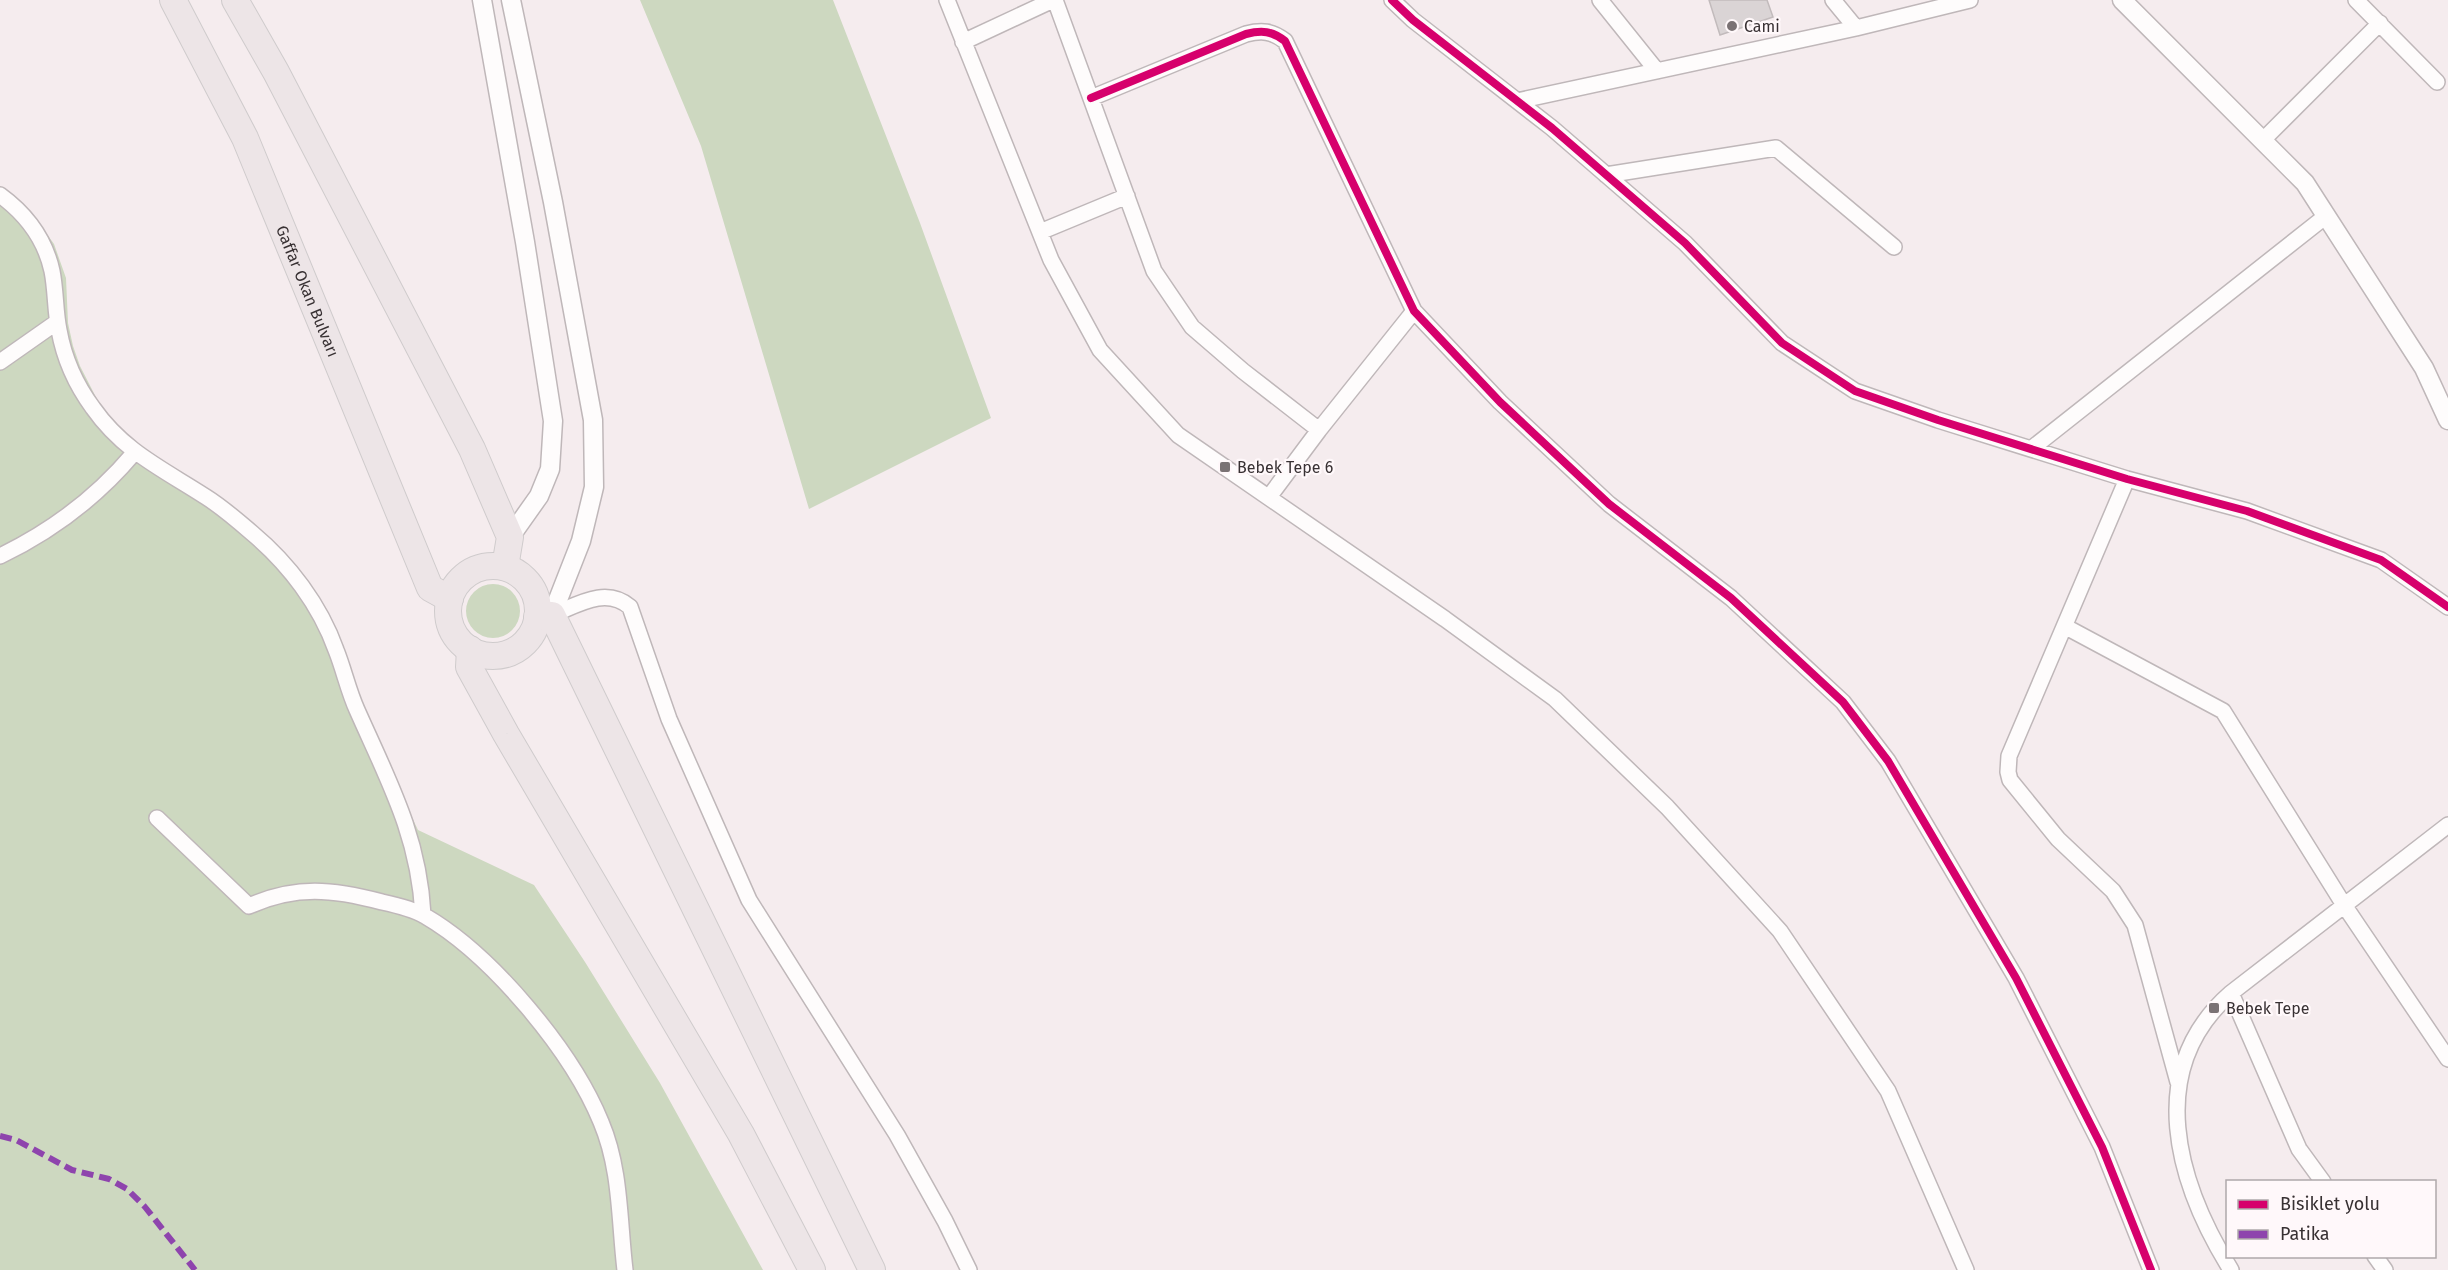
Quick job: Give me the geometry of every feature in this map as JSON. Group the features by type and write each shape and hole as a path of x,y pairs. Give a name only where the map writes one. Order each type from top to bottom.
{"highway":[{"name":"Gaffar Okan Bulvarı","path":"173,0 245,138 440,593"},
{"path":"235,0 281,82 472,449 510,537 505,567"},
{"path":"812,1270 741,1134 506,734 470,658 454,633 448,610 440,593 454,588 471,572 482,567 505,567 516,572 532,588 872,1270"},
{"path":"470,658 492,656 515,650 545,616"}],"street":[{"path":"482,0 529,264 553,421 550,469 539,496 510,537"},
{"path":"510,0 555,213 593,420 594,487 581,541 545,616"},
{"path":"947,0 1051,260 1100,350 1178,435 1436,612 1556,699 1667,807 1772,922 1888,1091 1966,1270"},
{"path":"963,42 1054,0 1154,271 1192,327 1319,430"},
{"path":"1392,0 1413,20 1517,101 1685,243 1782,343 1855,392 2127,479 2247,511 2381,560 2448,607"},
{"path":"1600,0 1657,71"},
{"path":"1833,0 1856,28"},
{"path":"1517,101 1856,28 1971,0"},
{"path":"2122,0 2305,183 2424,368 2448,420"},
{"path":"2356,0 2437,82"},
{"path":"2263,140 2380,23"},
{"path":"1091,98 1256,31 1276,35 1285,41 1414,311 1500,402 1609,504 1731,598 1850,710 1888,761 2016,978 2102,1147 2151,1270"},
{"path":"1606,175 1776,148 1894,247"},
{"path":"0,195 26,217 42,241 52,272 57,322 64,353 82,391 105,424 134,453 209,499 255,536 291,573 317,609 336,648 348,690 407,824 418,865 423,915"},
{"path":"1040,232 1127,196"},
{"path":"2031,449 2326,216"},
{"path":"1269,497 1414,311"},
{"path":"0,362 57,322"},
{"path":"0,556 42,534 74,511 107,483 134,453"},
{"path":"2127,479 2066,627 2009,756 2008,772 2010,780 2058,839 2113,891 2135,925 2178,1082"},
{"path":"545,616 605,596 623,601 630,608 669,718 749,900 897,1135 945,1221 969,1270"},
{"path":"2066,627 2223,711 2344,905 2448,1059"},
{"path":"158,818 249,906 282,894 318,890 358,895 423,915 474,952 513,991 552,1040 583,1085 602,1123 616,1173 625,1270"},
{"path":"2230,1270 2212,1240 2188,1179 2176,1119 2178,1082 2190,1046 2214,1008 2231,993 2448,825"},
{"path":"2231,993 2300,1149 2321,1180"},
{"path":"2376,1258 2385,1270"}],"green space":[{"path":"640,0 833,0 920,223 991,418 809,509 701,146"},
{"path":"0,187 34,216 54,244 66,278 68,323 73,346 80,366 100,405 128,437 253,525 303,574 328,614 376,742 418,830 534,885 660,1083 763,1270 0,1270"},
{"path":"488,584 498,584 508,588 516,596 520,611 516,626 508,634 498,638 488,638 478,634 470,626 466,616 466,606 470,596 478,588"}],"building":[{"name":"Cami","path":"1709,0 1767,0 1773,17 1720,35"}],"marked path":[{"path":"0,1136 16,1140 72,1170 109,1179 127,1189 145,1207 195,1270"}],"cycle path":[{"path":"1392,0 1413,20 1552,128 1685,243 1782,343 1855,391 1938,420 2127,479 2247,511 2381,560 2448,607"},
{"path":"1091,98 1246,34 1267,32 1285,41 1414,311 1500,402 1609,504 1731,598 1843,702 1888,761 2016,978 2102,1147 2151,1270"}],"place":[{"name":"Cami","path":"1732,26"},
{"name":"Bebek Tepe 6","path":"1225,467"},
{"name":"Bebek Tepe","path":"2214,1008"}]}
